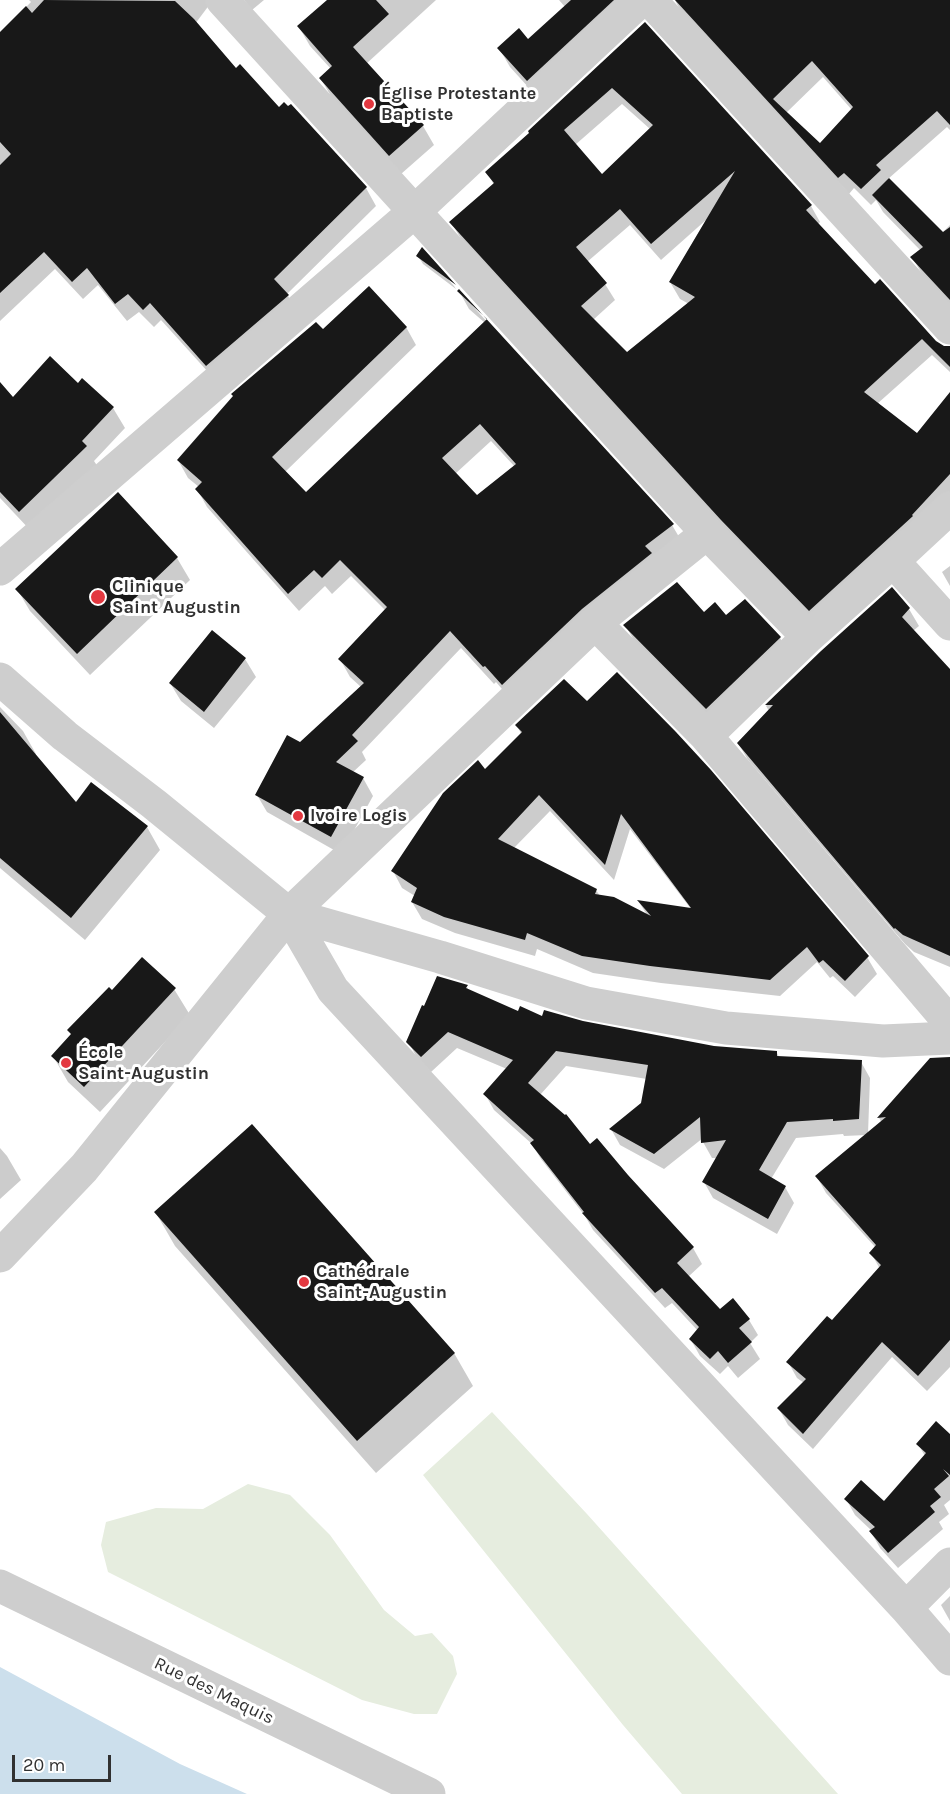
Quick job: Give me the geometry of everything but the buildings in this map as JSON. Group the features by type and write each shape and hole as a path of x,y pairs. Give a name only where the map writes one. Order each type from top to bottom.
{"street":[{"path":"222,0 706,533 808,637"},
{"path":"0,569 415,211 641,0"},
{"path":"650,0 950,328"},
{"path":"706,736 808,637 950,508"},
{"path":"0,1256 84,1168 289,914 595,623 706,533"},
{"path":"893,561 950,624"},
{"path":"595,623 706,736 950,1023"},
{"path":"0,679 65,736 154,804 289,914 333,990 906,1608 950,1659"},
{"path":"289,914 440,957 586,1003 726,1028 883,1041 950,1038"},
{"path":"906,1608 950,1564"},
{"name":"Rue des Maquis","path":"0,1586 429,1794"}],"shaded area":[{"path":"492,1412 587,1514 838,1794 682,1794 623,1725 423,1475"},
{"path":"248,1484 290,1495 330,1535 384,1610 415,1636 432,1633 453,1656 457,1674 437,1714 414,1714 362,1700 108,1572 101,1545 106,1522 156,1508 203,1509"}],"water":[{"path":"0,1667 180,1764 247,1794 0,1794"}],"place":[{"name":"Église Protestante Baptiste","path":"369,104"},
{"name":"Clinique Saint Augustin","path":"98,597"},
{"name":"Ivoire Logis","path":"298,816"},
{"name":"École Saint-Augustin","path":"66,1063"},
{"name":"Cathédrale Saint-Augustin","path":"304,1282"}]}
